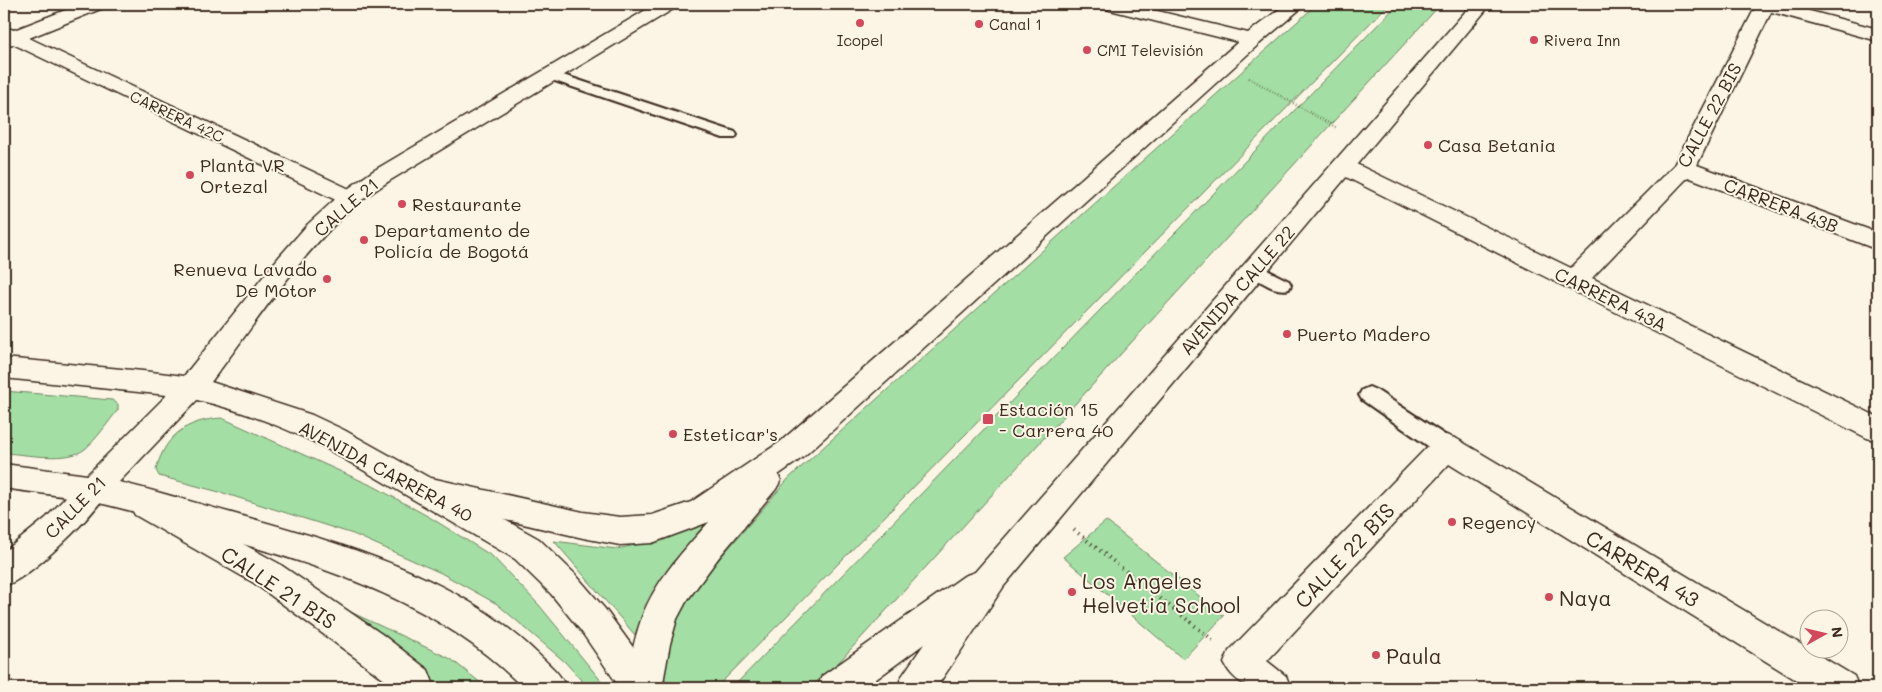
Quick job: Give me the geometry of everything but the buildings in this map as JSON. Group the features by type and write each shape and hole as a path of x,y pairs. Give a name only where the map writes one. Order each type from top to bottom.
{"street":[{"path":"7,37 97,4"},
{"name":"CALLE 21","path":"4,572 57,528 191,388 288,263 317,229 350,198 381,176 669,4"},
{"path":"1108,4 1252,40"},
{"path":"425,490 583,525 620,530 652,529 702,511 791,450 1252,40 1297,4"},
{"name":"AVENIDA CALLE 22","path":"915,688 992,576 1482,4"},
{"path":"1765,4 1878,34"},
{"name":"CALLE 22 BIS","path":"1574,280 1684,168 1765,4"},
{"name":"CARRERA 42C","path":"7,37 350,198"},
{"name":"CARRERA 43A","path":"1344,167 1878,430"},
{"name":"CARRERA 43B","path":"1684,168 1878,242"},
{"name":"AVENIDA CARRERA 40","path":"4,368 143,381 221,394 302,423 333,438 528,549 563,584 593,620 642,688"},
{"name":"CALLE 22 BIS","path":"1242,663 1446,447"},
{"name":"CARRERA 43","path":"1446,447 1841,688"},
{"path":"642,688 660,616 674,591 707,547 791,450"},
{"path":"4,476 93,489 131,498 287,542 393,580 452,611 504,645 548,688"},
{"name":"CALLE 21 BIS","path":"131,498 266,573 415,682 417,688"},
{"name":"AVENIDA CALLE 22","path":"835,688 992,576"},
{"path":"1242,663 1272,688"}],"lane":[{"path":"551,75 729,135"},
{"path":"1254,270 1282,285"},
{"path":"1369,395 1446,447"}],"path":[{"path":"1225,64 1364,143"},
{"path":"1048,510 1242,663"}],"green space":[{"path":"1317,4 1389,4 716,688 672,688 657,671 661,636 696,586 789,478"},
{"path":"1398,4 1441,4 840,661 809,688 732,688"},
{"path":"4,391 112,400 118,404 118,410 94,440 78,453 57,457 4,453"},
{"path":"222,418 375,487 431,518 492,556 539,605 607,688 588,688 565,662 497,604 441,573 353,534 223,493 159,476 156,470 165,447 179,432 198,422"},
{"path":"708,521 686,548 658,589 635,635 554,541 617,549 663,539"},
{"path":"1106,521 1224,616 1183,659 1063,557"},
{"path":"340,607 451,659 487,688 433,688 428,676"}],"place":[{"name":"Icopel","path":"860,23"},
{"name":"Canal 1","path":"979,24"},
{"name":"Rivera Inn","path":"1534,40"},
{"name":"CMI Televisión","path":"1087,50"},
{"name":"Casa Betania","path":"1428,145"},
{"name":"Planta VR Ortezal","path":"190,175"},
{"name":"Restaurante","path":"402,204"},
{"name":"Departamento de Policía de Bogotá","path":"364,240"},
{"name":"Renueva Lavado De Motor","path":"327,279"},
{"name":"Puerto Madero","path":"1287,334"},
{"name":"Estación 15 - Carrera 40","path":"988,419"},
{"name":"Esteticar's","path":"673,434"},
{"name":"Regency","path":"1452,522"},
{"name":"Los Angeles Helvetia School","path":"1072,592"},
{"name":"Naya","path":"1549,597"},
{"name":"Paula","path":"1376,655"}]}
